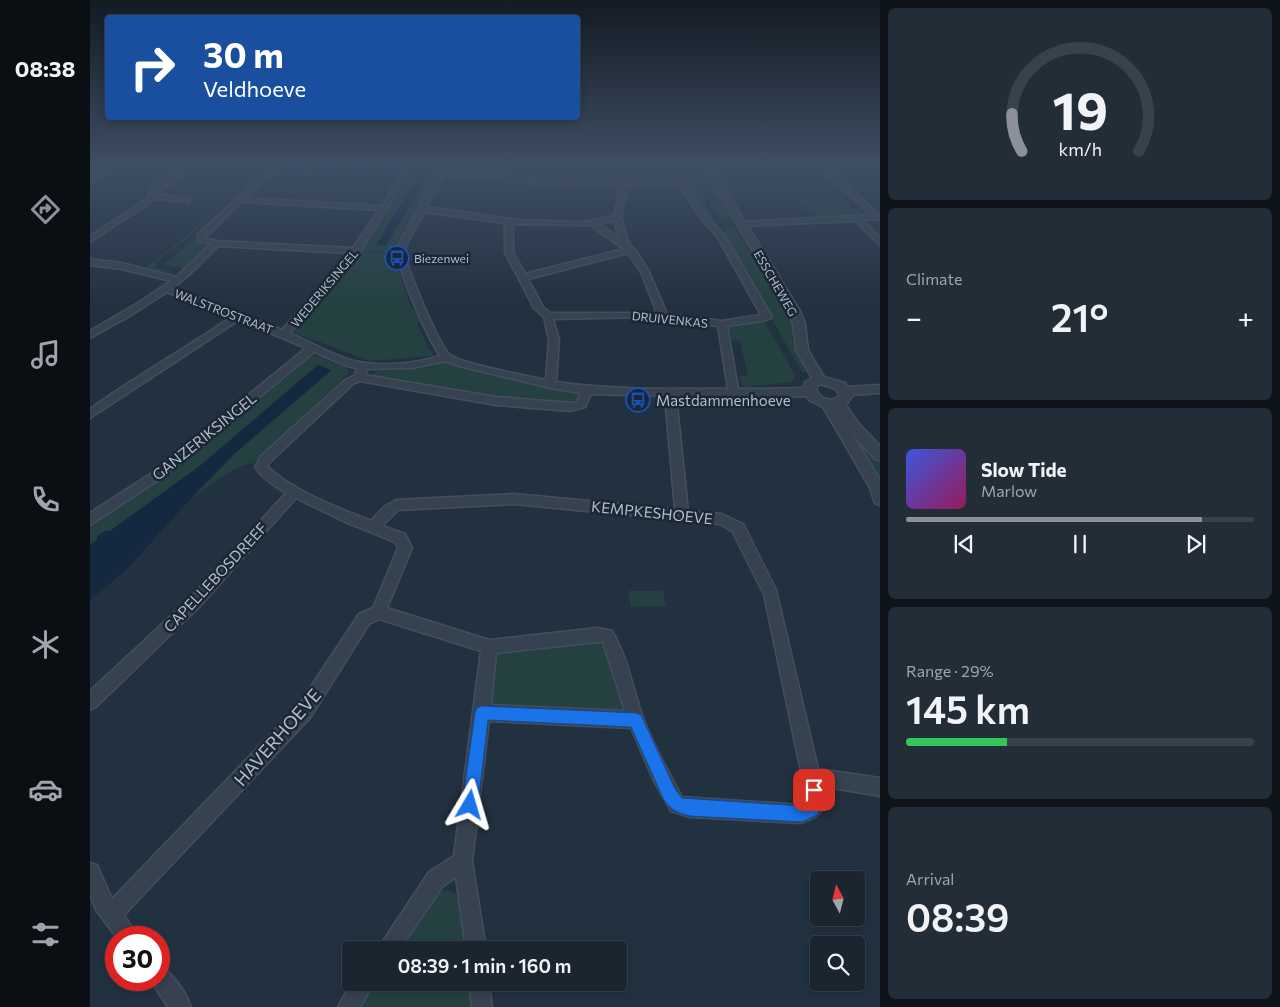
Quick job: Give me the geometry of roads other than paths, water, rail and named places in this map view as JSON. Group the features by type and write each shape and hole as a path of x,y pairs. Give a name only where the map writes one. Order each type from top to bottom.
{"street":[{"path":"90,240 129,212"},
{"path":"227,212 201,236 201,239 216,243 356,251"},
{"name":"WEDERIKSINGEL","path":"284,334 356,251 381,212"},
{"path":"421,212 402,246 401,253 429,326 446,357"},
{"path":"443,212 509,222 592,223 616,218"},
{"path":"618,212 616,218 627,248 645,272 663,316"},
{"name":"ESSCHEWEG","path":"699,212 710,228 720,235 767,317 722,324"},
{"name":"ESSCHEWEG","path":"733,212 794,311 799,324 802,350 819,380"},
{"path":"740,224 878,217"},
{"path":"857,218 880,243"},
{"path":"509,222 508,252 539,308 548,316 554,340 551,385"},
{"path":"592,223 627,248"},
{"path":"90,335 168,289 216,243"},
{"path":"522,278 627,248"},
{"path":"90,262 122,266 178,280"},
{"name":"WALSTROSTRAAT","path":"168,289 284,334 361,371"},
{"name":"DRUIVENKAS","path":"548,316 647,314 722,324 734,394"},
{"path":"90,414 127,387 201,342 237,316"},
{"name":"GANZERIKSINGEL","path":"90,520 159,474 314,347"},
{"path":"361,371 425,363 446,357 463,364 551,385 586,390 734,394 809,392 820,401 834,404 845,401 848,396 834,382 819,380 808,385 809,392"},
{"path":"361,371 496,400 571,407 581,406 584,403 586,390"},
{"name":"HAVERHOEVE","path":"111,914 304,712 364,619 378,612 405,548 400,538 295,491 265,473 261,467 265,459 361,371"},
{"path":"845,391 880,390"},
{"path":"670,393 682,515"},
{"path":"834,404 880,455"},
{"path":"834,404 876,486 880,499"},
{"name":"CAPELLEBOSDREEF","path":"90,702 196,602 295,491"},
{"name":"KEMPKESHOEVE","path":"374,528 388,510 396,505 496,499 527,499 722,519 738,528 768,586 816,803 812,810 802,814 690,808 677,804 660,776 636,720"},
{"path":"378,612 489,647 597,635 607,636 636,720 482,713"},
{"path":"475,941 463,861 489,647"},
{"path":"811,776 880,786"},
{"path":"393,941 436,879 463,861"},
{"path":"90,872 103,903 120,926"},
{"path":"170,991 182,1007"},
{"path":"348,1007 358,991"},
{"path":"480,991 482,1007"}],"water":[{"path":"396,212 406,212 386,246 376,245"},
{"path":"318,365 331,370 234,454 126,570 90,600 90,545 97,540 97,536 105,531 110,531 201,465"}],"place":[{"name":"Biezenwei","path":"397,258"},
{"name":"Mastdammenhoeve","path":"638,400"}]}
